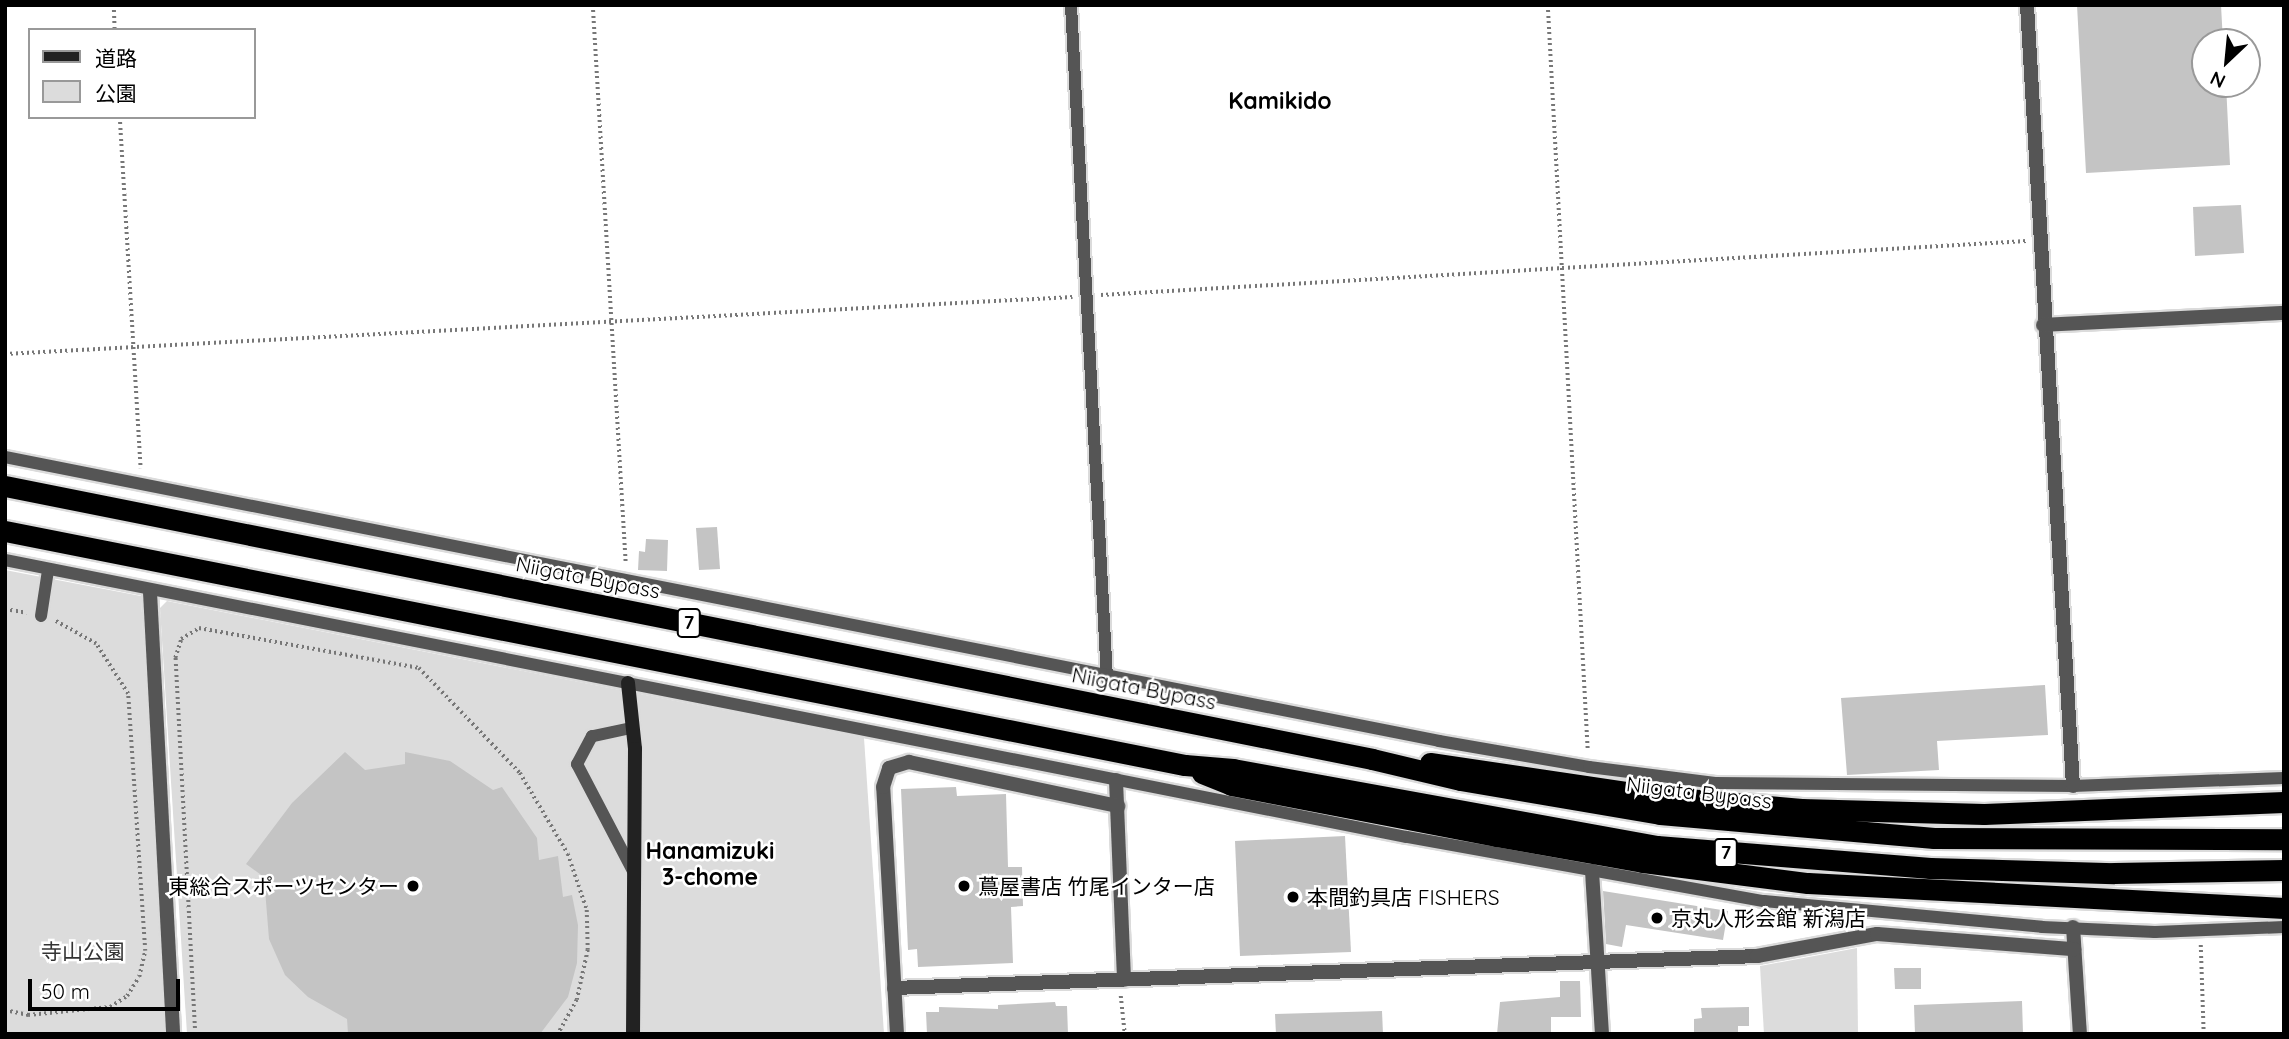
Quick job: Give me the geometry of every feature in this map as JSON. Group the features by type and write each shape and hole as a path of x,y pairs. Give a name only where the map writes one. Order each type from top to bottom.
{"highway":[{"name":"Niigata Bypass","path":"5,486 1372,759 1460,780 1647,812 1777,827 2026,842 2281,839"},
{"name":"7","path":"5,531 1185,765 1233,769 1631,842 1723,853 1930,868 2113,873 2279,870"},
{"path":"1372,759 1463,765 1653,796 1801,809 1984,814 2284,802"},
{"path":"1185,765 1231,785 1643,862 1849,886 2284,908"}],"street":[{"path":"2027,5 2043,325 2073,790"},
{"path":"2043,325 2284,313"},
{"path":"150,592 173,1034"},
{"path":"628,683 635,749 634,1034"},
{"path":"897,1034 883,787 889,768 909,762 1118,806"},
{"path":"1116,775 1124,981"},
{"path":"1592,871 1595,962 1602,1034"},
{"path":"2073,921 2080,1034"},
{"path":"894,988 1757,956 1877,934 2074,949"}],"lane":[{"path":"1071,5 1107,678"},
{"path":"5,457 1107,678 1589,767 1715,783 2073,790 2284,778"},
{"path":"5,561 150,592 1116,775 1592,871 1764,901 2200,929 2284,927"},
{"path":"41,616 48,570"},
{"path":"631,728 592,736 576,764 635,877"}],"path":[{"path":"114,5 115,28"},
{"path":"593,5 624,579"},
{"path":"1548,5 1589,767"},
{"path":"120,119 142,484"},
{"path":"5,355 1088,296 2039,240"},
{"path":"5,609 41,616 96,645 128,694 145,951 139,976 127,996 110,1007 38,1014 5,1010"},
{"path":"195,1034 175,658 181,639 199,628 419,667 520,774 568,854 587,910 588,950 577,1000 558,1034"},
{"path":"2200,929 2204,1034"},
{"path":"1124,981 1125,1034"}],"green space":[{"name":"寺山公園","path":"5,570 141,596 166,1034 5,1034"},
{"path":"167,601 864,738 884,1034 187,1034 160,608"},
{"path":"1857,948 1858,1034 1764,1034 1760,966"}],"building":[{"path":"2077,5 2221,5 2222,28 2191,28 2191,98 2227,98 2230,165 2086,173"},
{"path":"2241,205 2244,253 2195,256 2193,207"},
{"path":"717,527 720,569 699,570 696,528"},
{"path":"646,539 668,540 667,571 638,570 639,551 645,552"},
{"path":"2045,685 2048,735 1937,741 1939,770 1847,775 1841,698"},
{"name":"東総合スポーツセンター","path":"345,752 365,770 405,764 405,752 450,761 493,790 502,787 537,838 539,860 558,856 563,897 572,895 578,925 577,963 568,997 540,1034 348,1034 347,1019 308,997 285,975 269,939 264,877 246,864 292,803"},
{"name":"蔦屋書店 竹尾インター店","path":"956,787 957,796 1006,794 1008,867 1022,867 1023,906 1011,907 1013,963 918,967 917,949 908,950 901,789"},
{"name":"本間釣具店 FISHERS","path":"1345,836 1351,952 1240,956 1235,841"},
{"path":"1603,891 1728,911 1723,940 1626,925 1622,947 1606,944"},
{"path":"1894,968 1921,968 1921,989 1895,989"},
{"path":"1560,981 1580,981 1581,1017 1551,1017 1551,1034 1497,1034 1500,1002 1560,997"},
{"path":"2022,1001 2023,1034 1915,1034 1914,1005"},
{"path":"1055,1002 1056,1006 1067,1006 1068,1034 927,1034 926,1012 939,1012 939,1007 998,1009 998,1005"},
{"path":"1749,1007 1749,1026 1738,1026 1738,1034 1694,1034 1694,1019 1702,1018 1701,1008"},
{"path":"1382,1011 1383,1034 1276,1034 1275,1014"}],"place":[{"name":"東総合スポーツセンター","path":"413,886"},
{"name":"蔦屋書店 竹尾インター店","path":"964,886"},
{"name":"本間釣具店 FISHERS","path":"1293,897"},
{"name":"京丸人形会館 新潟店","path":"1657,918"}],"district":[{"name":"Kamikido","path":"1280,101"},
{"name":"Hanamizuki 3-chome","path":"710,864"}]}
